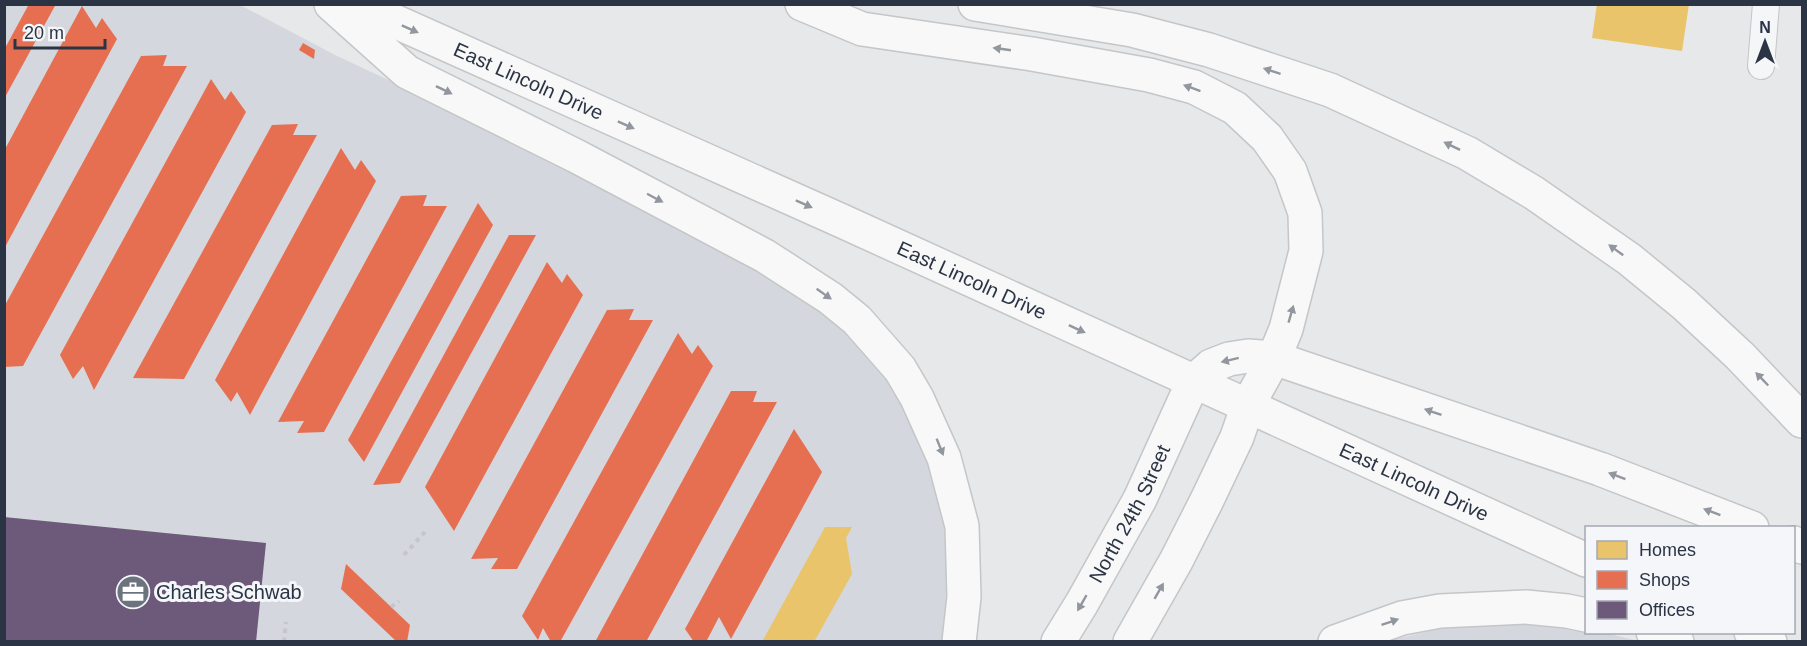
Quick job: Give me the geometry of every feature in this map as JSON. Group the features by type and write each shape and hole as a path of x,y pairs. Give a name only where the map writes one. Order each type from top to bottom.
{"main road":[{"path":"331,4 407,72 576,156 765,256 830,298 857,320 900,369 917,398 944,458 962,526 964,597 959,642"},
{"name":"East Lincoln Drive","path":"356,4 853,226 1585,559"},
{"path":"801,4 862,29 1032,54 1149,75 1194,87 1235,108 1267,138 1290,171 1305,213 1306,251 1286,329 1274,358 1248,405 1237,437 1207,500 1176,561 1130,642"},
{"path":"975,4 1132,30 1209,50 1330,90 1467,153 1534,193 1629,259 1684,304 1724,341 1803,421"},
{"path":"1193,382 1211,366 1229,359 1248,356 1274,358 1600,470 1747,526"},
{"name":"North 24th Street","path":"1058,642 1140,499 1193,382"},
{"path":"1335,642 1401,618 1440,611 1526,607 1585,615"},
{"path":"1656,634 1677,642"},
{"path":"1753,634 1770,642"}],"street":[{"path":"1761,66 1766,4"}],"path":[{"path":"404,555 425,532"},
{"path":"391,607 399,601"},
{"path":"284,642 286,622"}],"shaded area":[{"path":"4,5 240,5 335,55 523,143 824,306 885,370 920,425 946,510 952,588 944,641 5,641"},
{"path":"1477,620 1585,627 1585,634 1610,634 1638,641 1383,642"}],"building: Homes":[{"path":"1597,4 1689,4 1682,51 1592,38"},
{"path":"825,527 852,527 846,538 852,574 814,642 762,642"}],"building: Shops":[{"path":"29,4 56,4 4,99 4,50"},
{"path":"82,6 96,28 102,18 117,39 4,249 4,151"},
{"path":"303,43 315,50 314,59 299,50"},
{"path":"167,55 163,66 187,66 23,366 4,367 4,307 141,56"},
{"path":"211,79 225,100 231,91 246,112 94,390 83,366 73,379 60,355"},
{"path":"298,124 293,135 317,135 184,379 133,378 272,125"},
{"path":"341,148 355,170 361,160 376,181 250,415 237,392 231,402 215,380"},
{"path":"427,195 423,206 447,206 324,432 297,433 304,421 278,422 401,196"},
{"path":"478,203 493,225 364,462 348,440"},
{"path":"509,235 536,235 400,483 373,485"},
{"path":"547,262 562,283 567,274 583,295 454,531 425,487"},
{"path":"634,309 629,320 653,320 517,569 491,569 498,558 471,559 607,310"},
{"path":"678,333 692,354 698,345 713,366 560,642 551,642 543,628 538,640 522,616"},
{"path":"731,391 757,391 753,402 777,402 646,642 595,642"},
{"path":"794,429 822,472 731,639 719,617 706,642 694,642 685,629"},
{"path":"346,564 410,625 407,642 397,642 341,589"}],"building: Offices":[{"name":"Charles Schwab","path":"4,517 266,543 256,642 4,642"}],"place":[{"name":"Charles Schwab","path":"133,592"}]}
